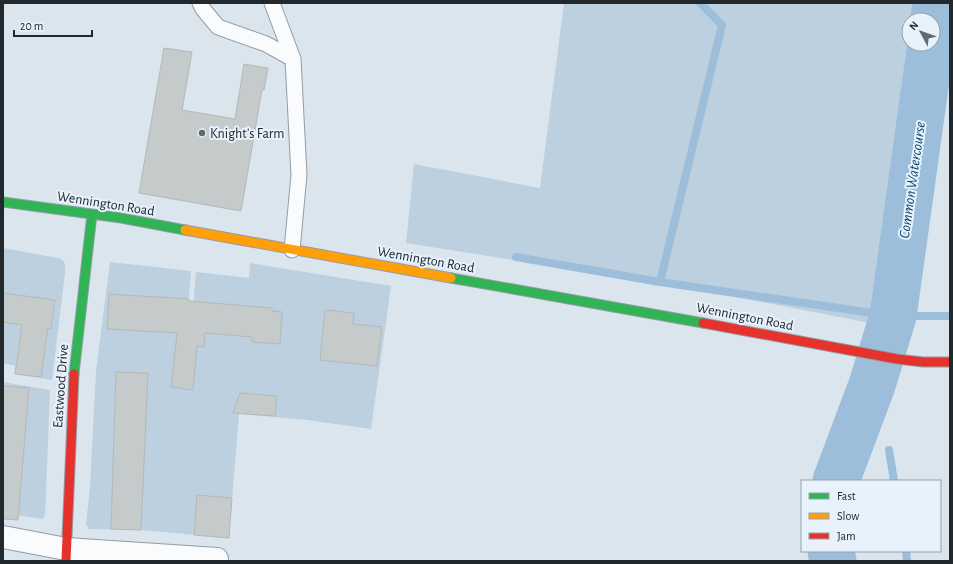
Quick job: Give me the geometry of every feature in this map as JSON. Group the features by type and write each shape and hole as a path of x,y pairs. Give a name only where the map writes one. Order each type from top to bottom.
{"main road":[{"name":"Wennington Road","path":"3,202 121,218 292,250 766,334 843,350 923,362 950,362"},
{"name":"Eastwood Drive","path":"66,555 73,384 92,214"}],"street":[{"path":"3,538 66,555 217,559"}],"lane":[{"path":"200,3 218,27 266,44 293,59"},
{"path":"272,3 293,59 299,175 292,250"}],"shaded area":[{"path":"564,3 938,3 937,12 901,12 901,52 932,52 901,329 689,288 406,243 414,164 540,188"},
{"path":"3,248 58,258 62,260 64,264 65,273 52,380 15,374 16,366 3,363"},
{"path":"110,262 191,271 186,334 175,355 171,387 193,390 195,368 190,345 196,272 249,278 250,263 391,286 371,429 307,420 239,414 229,538 141,530 89,529 86,524 90,487 96,371"},
{"path":"3,382 50,390 45,516 42,519 3,513"}],"building":[{"name":"Knight's Farm","path":"164,48 192,52 182,110 235,119 244,64 268,68 264,90 262,90 241,211 139,193"},
{"path":"3,293 55,300 51,329 48,328 41,377 15,374 22,325 3,322"},
{"path":"109,294 189,299 189,301 272,308 272,311 282,312 280,344 252,342 252,337 205,333 204,347 197,346 193,390 171,387 177,333 107,329"},
{"path":"325,310 354,313 353,324 382,327 377,366 320,360"},
{"path":"116,372 148,373 141,530 111,529"},
{"path":"3,386 29,388 18,520 3,519"},
{"path":"240,393 277,396 275,416 233,413"},
{"path":"197,495 232,498 229,538 194,535"}],"waterway":[{"path":"700,3 722,25 660,282 893,316 950,316"},
{"name":"Common Watercourse","path":"935,12 936,3"},
{"name":"Common Watercourse","path":"836,480 872,385 893,316 930,52"},
{"path":"516,257 660,282"},
{"path":"889,450 894,480"},
{"path":"831,552 833,561"},
{"path":"906,552 907,561"}],"traffic: fast":[{"path":"3,202 121,218 185,230"},
{"path":"74,374 92,214"},
{"path":"451,278 703,323"}],"traffic: slow":[{"path":"185,230 451,278"}],"traffic: jam":[{"path":"703,323 897,359 923,362 950,362"},
{"path":"66,561 74,374"}],"place":[{"name":"Knight's Farm","path":"202,133"}]}
